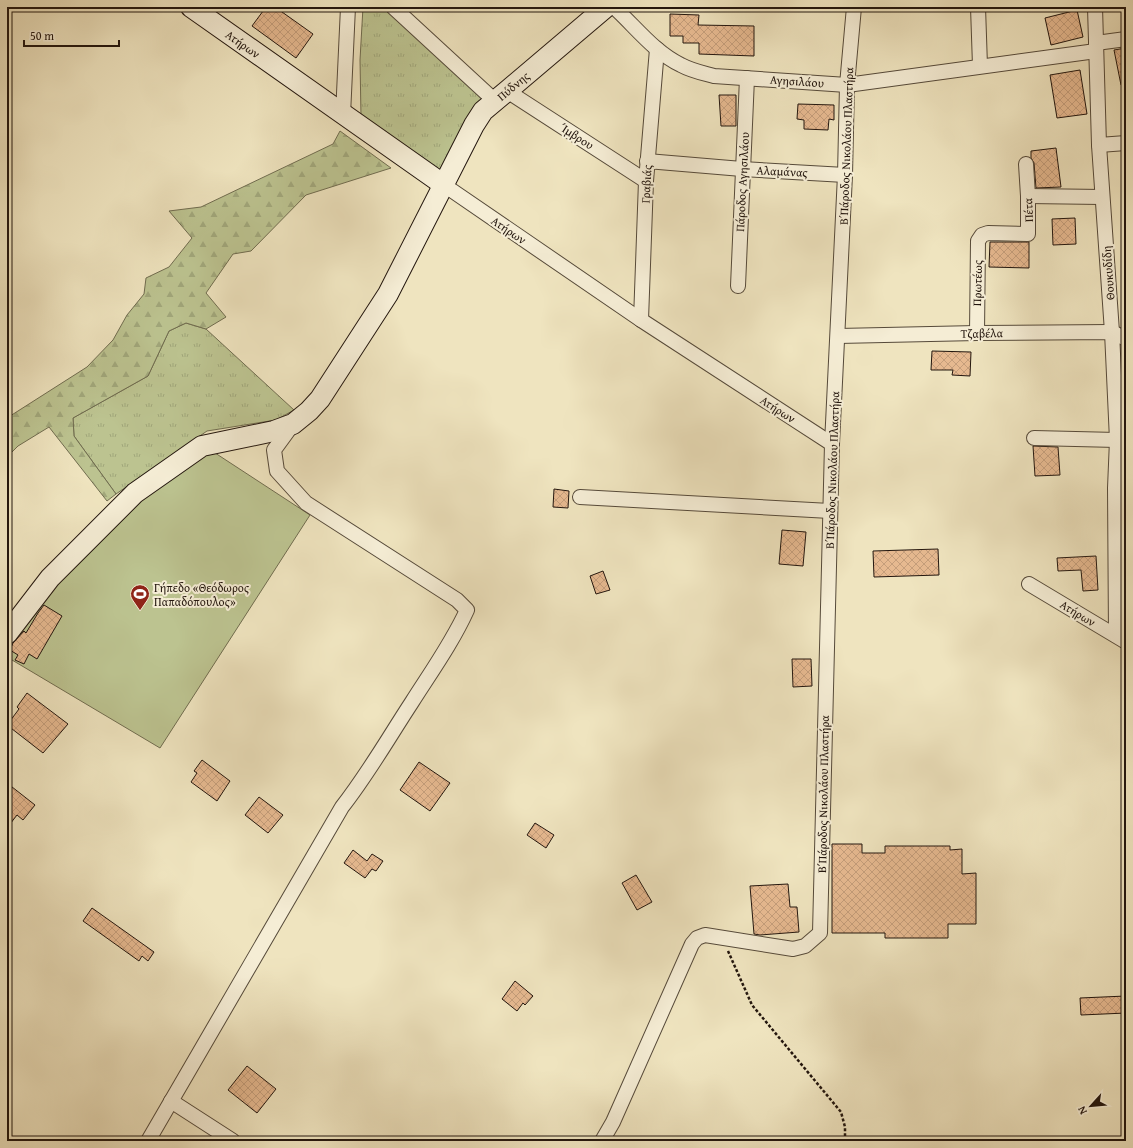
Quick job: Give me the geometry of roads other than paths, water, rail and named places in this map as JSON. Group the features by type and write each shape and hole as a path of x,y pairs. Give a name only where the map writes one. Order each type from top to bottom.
{"street":[{"name":"Ατήρων","path":"191,7 343,115 640,320 832,444"},
{"path":"343,115 348,7"},
{"name":"Ίμβρου","path":"393,7 501,96 646,181"},
{"name":"Πύδνης","path":"7,634 50,578 136,492 202,446 274,431 293,424 309,411 320,399 388,294 474,125 483,111 606,7"},
{"name":"Αγησιλάου","path":"616,7 618,11 656,49 682,66 698,72 714,76 847,85 980,66 1096,47 1126,39"},
{"name":"Β΄ Πάροδος Νικολάου Πλαστήρα","path":"602,1141 613,1122 692,944 697,938 705,936 793,949 805,946 820,933 832,444 845,175 847,85 854,7"},
{"path":"978,7 980,66"},
{"name":"Θουκυδίδη","path":"1095,7 1099,145 1121,488 1121,638"},
{"name":"Γραβιάς","path":"640,320 647,160 656,49"},
{"name":"Πάροδος Αγησιλάου","path":"738,286 747,78"},
{"path":"1099,145 1126,143"},
{"name":"Αλαμάνας","path":"647,160 742,169 845,175"},
{"name":"Πέτα","path":"982,235 988,233 1028,234 1026,164"},
{"path":"1028,196 1102,197"},
{"name":"Πρωτέως","path":"976,333 978,241 982,235"},
{"name":"Τζαβέλα","path":"838,336 1112,332 1126,339"},
{"path":"148,1141 342,807 358,787 447,647 467,610 457,600 341,526 306,503 301,498 277,471 274,450 293,424"},
{"path":"1034,438 1117,440"},
{"path":"580,497 830,510"},
{"name":"Ατήρων","path":"1029,584 1121,638"},
{"path":"171,1101 233,1141"}],"place":[{"name":"Γήπεδο «Θεόδωρος Παπαδόπουλος»","path":"140,611"}]}
